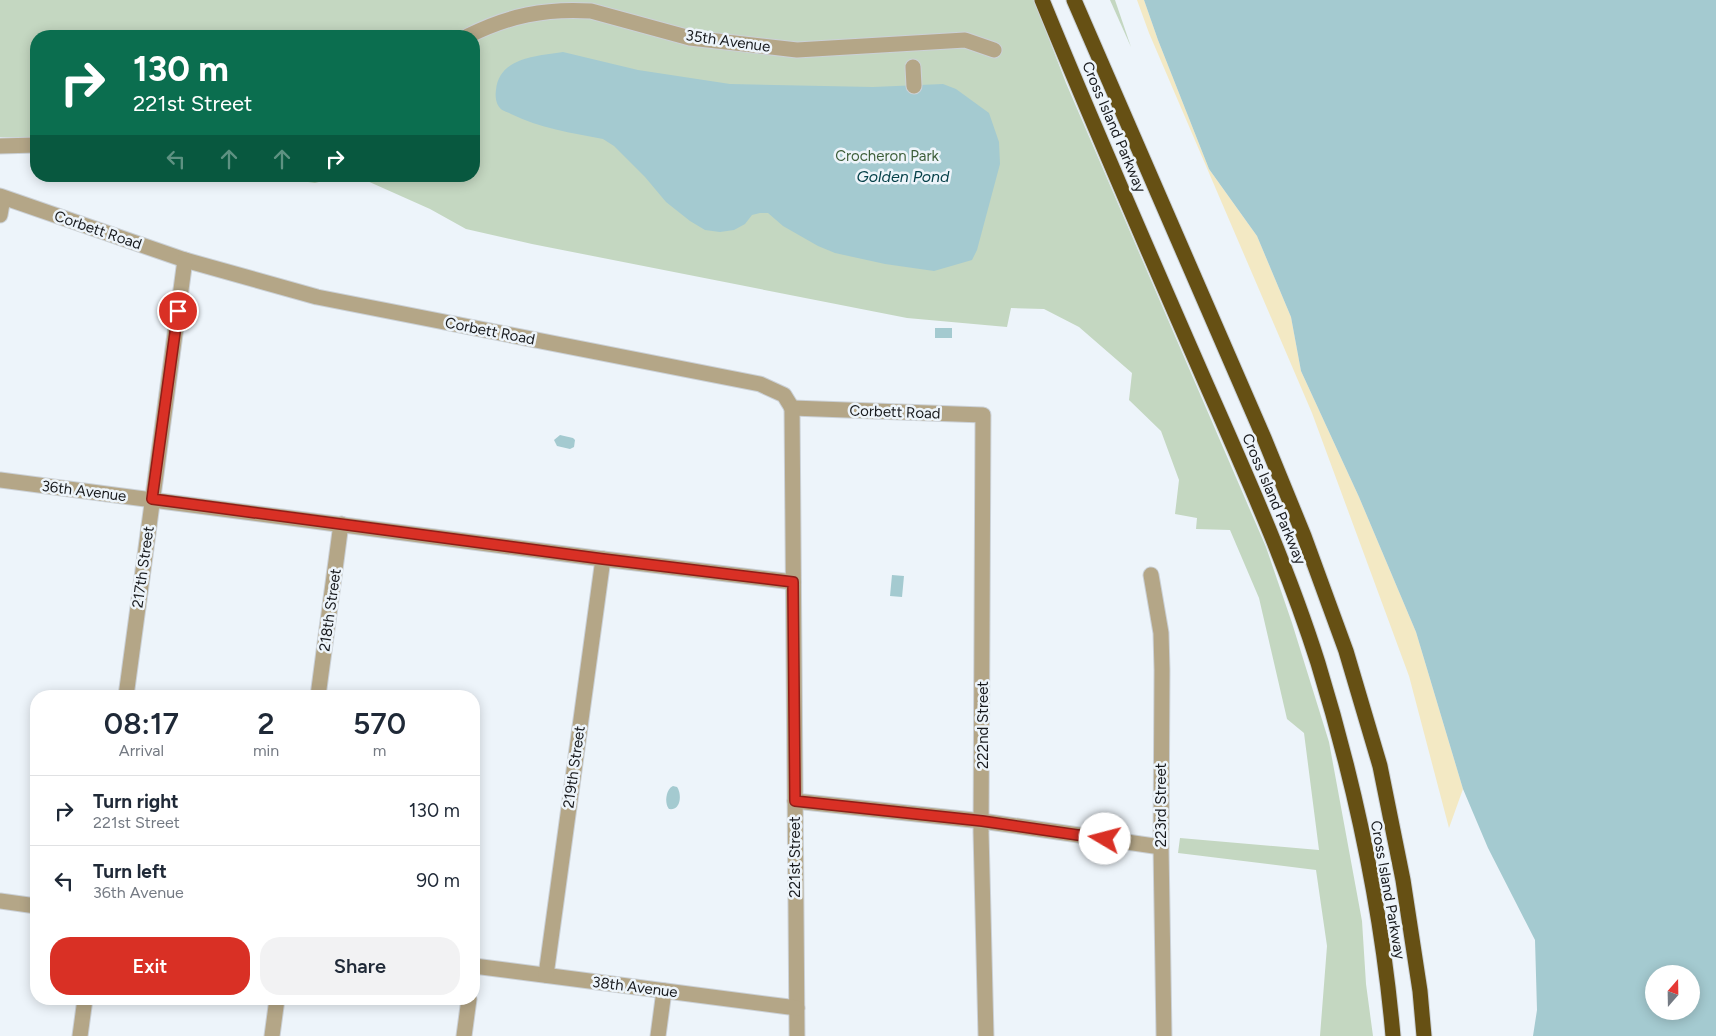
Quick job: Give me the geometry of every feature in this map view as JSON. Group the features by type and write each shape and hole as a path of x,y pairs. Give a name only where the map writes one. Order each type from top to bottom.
{"highway":[{"name":"Cross Island Parkway","path":"1042,0 1081,95 1277,548 1317,662 1348,773 1373,887 1393,1036"},
{"name":"Cross Island Parkway","path":"1074,0 1268,447 1304,536 1346,651 1380,766 1399,861 1420,991 1424,1036"}],"street":[{"name":"35th Avenue","path":"480,30 490,25 537,12 580,10 591,11 690,38 797,50 965,40 994,50"},
{"path":"913,67 914,86"},
{"path":"0,146 30,145"},
{"path":"0,216 1,197"},
{"name":"Corbett Road","path":"1,197 185,260 317,297 760,384 784,395 792,408 983,415"},
{"name":"217th Street","path":"127,690 185,260"},
{"name":"221st Street","path":"792,408 796,1036"},
{"name":"222nd Street","path":"983,415 982,821 986,1036"},
{"name":"36th Avenue","path":"0,480 793,582"},
{"name":"218th Street","path":"319,690 341,524"},
{"name":"219th Street","path":"546,975 603,559"},
{"name":"223rd Street","path":"1151,575 1161,633 1161,847 1164,1036"},
{"path":"795,801 982,821 1161,847"},
{"path":"0,901 30,905"},
{"name":"38th Avenue","path":"480,967 796,1008"},
{"path":"658,1036 664,991"},
{"path":"80,1036 84,1005"},
{"path":"272,1036 276,1005"},
{"path":"464,1036 468,1005"}],"green space":[{"name":"Crocheron Park","path":"0,0 1034,0 1066,83 1266,547 1292,623 1329,742 1362,921 1366,984 1373,1036 1320,1036 1327,946 1316,870 1178,853 1180,838 1319,850 1304,733 1287,719 1259,598 1230,530 1196,529 1197,518 1175,514 1179,480 1161,431 1129,400 1132,373 1079,327 1044,309 1011,308 1007,327 907,318 532,244 466,229 430,209 369,182 480,182 480,30 30,30 30,138 0,137"},
{"path":"1110,0 1115,0 1131,47"}],"sand":[{"path":"1137,0 1144,0 1209,169 1257,236 1291,317 1301,371 1359,497 1416,632 1463,789 1449,828 1409,676 1312,413 1149,33"}],"water":[{"path":"1144,0 1716,0 1716,1036 1533,1036 1537,1010 1535,940 1488,848 1463,789 1416,632 1359,497 1301,371 1291,317 1257,236 1209,169"},
{"name":"Golden Pond","path":"563,52 638,70 730,84 873,87 943,84 956,89 989,113 999,142 1000,164 977,250 972,260 934,271 885,264 835,253 818,246 783,226 768,213 752,215 745,224 734,230 720,232 705,230 666,202 645,177 614,146 603,139 556,130 522,119 501,109 496,100 496,90 499,79 504,71 521,60"},
{"path":"935,328 952,328 952,338 935,338"},
{"path":"560,435 573,438 575,440 574,447 570,449 557,446 554,440"},
{"path":"892,575 904,576 902,597 890,596"},
{"path":"673,786 679,790 680,798 676,807 669,809 666,796"}],"route":[{"path":"178,311 152,499 603,559 793,582 795,801 982,821 1105,839"}]}
